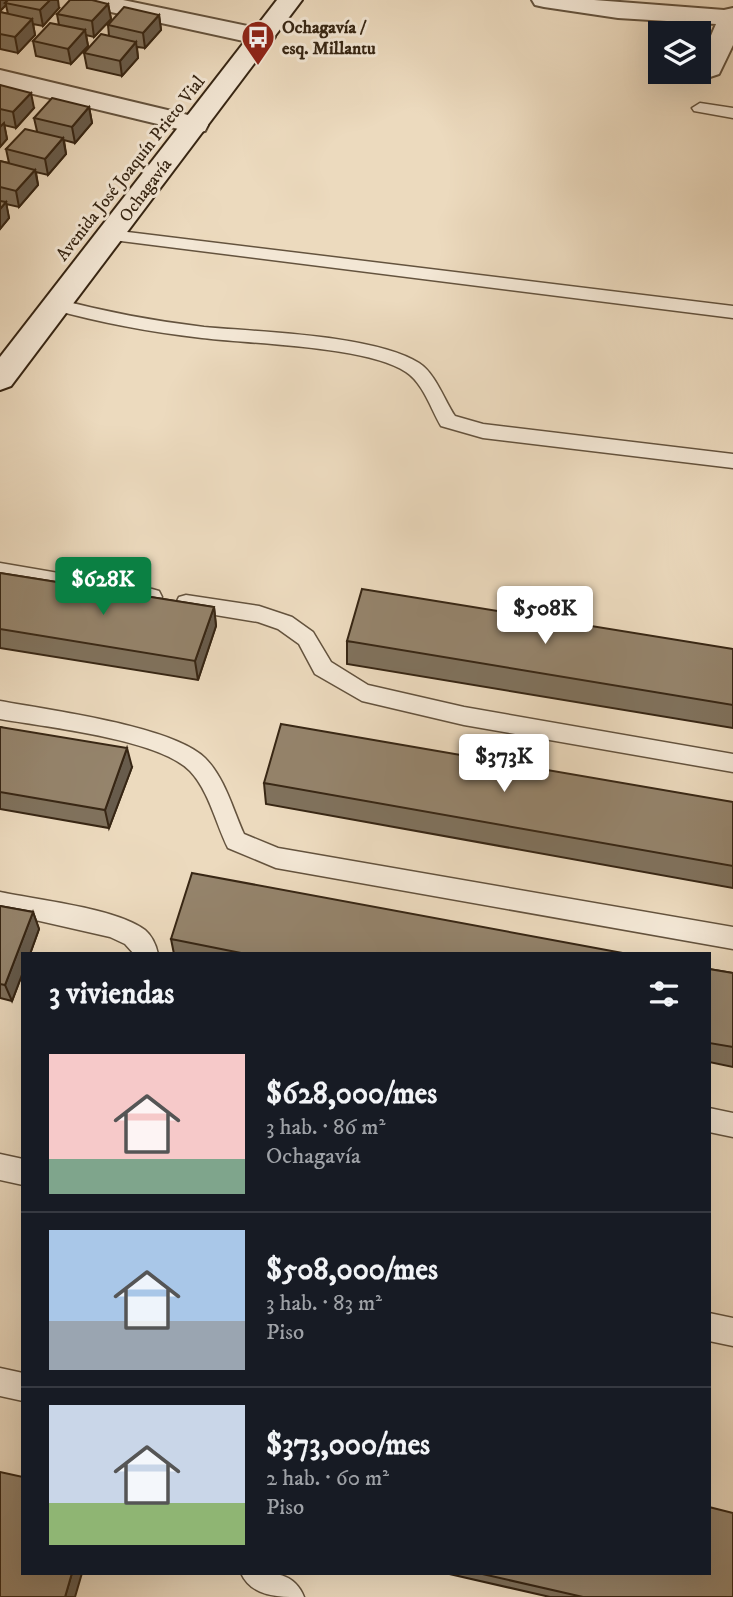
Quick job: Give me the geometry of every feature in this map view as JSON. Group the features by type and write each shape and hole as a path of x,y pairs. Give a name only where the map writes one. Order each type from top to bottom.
{"main road":[{"path":"88,0 249,34 290,0"},
{"name":"Avenida José Joaquín Prieto Vial","path":"44,300 249,34 261,0"},
{"path":"544,0 641,14 732,17 711,67"},
{"path":"0,78 181,122"},
{"name":"Ochagavía","path":"0,379 44,300 111,235 181,122"}],"lane":[{"path":"700,108 733,113"},
{"path":"111,235 733,312"},
{"path":"44,300 93,316 180,330 355,350 397,358 416,369 448,422 483,431 733,461"},
{"path":"0,571 260,614 285,623 306,638 323,668 362,692 464,716 733,763"},
{"path":"0,710 169,746 195,761 213,786 236,841 276,858 733,938"},
{"path":"0,902 111,926 133,934 146,952"},
{"path":"711,1120 733,1125"},
{"path":"0,1167 21,1172"},
{"path":"711,1326 733,1332"},
{"path":"0,1382 21,1387"},
{"path":"259,1575 289,1597"}],"building":[{"path":"8,0 50,0 40,10 5,3"},
{"path":"70,0 92,0 108,4 92,21 57,14"},
{"path":"124,7 159,15 143,33 108,25"},
{"path":"0,12 32,19 15,37 0,34"},
{"path":"50,23 85,30 68,49 33,41"},
{"path":"101,34 136,42 120,61 84,53"},
{"path":"0,85 31,93 13,112 0,109"},
{"path":"52,98 89,107 72,127 34,118"},
{"path":"25,129 63,138 45,159 6,149"},
{"path":"0,161 35,170 16,191 0,187"},
{"path":"0,573 214,607 195,661 0,629"},
{"path":"362,589 733,649 733,705 347,641"},
{"path":"281,724 733,802 733,866 264,783"},
{"path":"0,727 127,748 105,810 0,792"},
{"path":"192,873 617,952 236,952 171,939"},
{"path":"0,906 33,912 5,985 0,984"},
{"path":"711,969 733,973 733,1047 711,1043"},
{"path":"0,1472 21,1477 21,1575 71,1575 65,1597 0,1597"},
{"path":"711,1508 733,1513 733,1597 583,1597 487,1575 711,1575"}],"place":[{"name":"Ochagavía / esq. Millantu","path":"258,67"}]}
